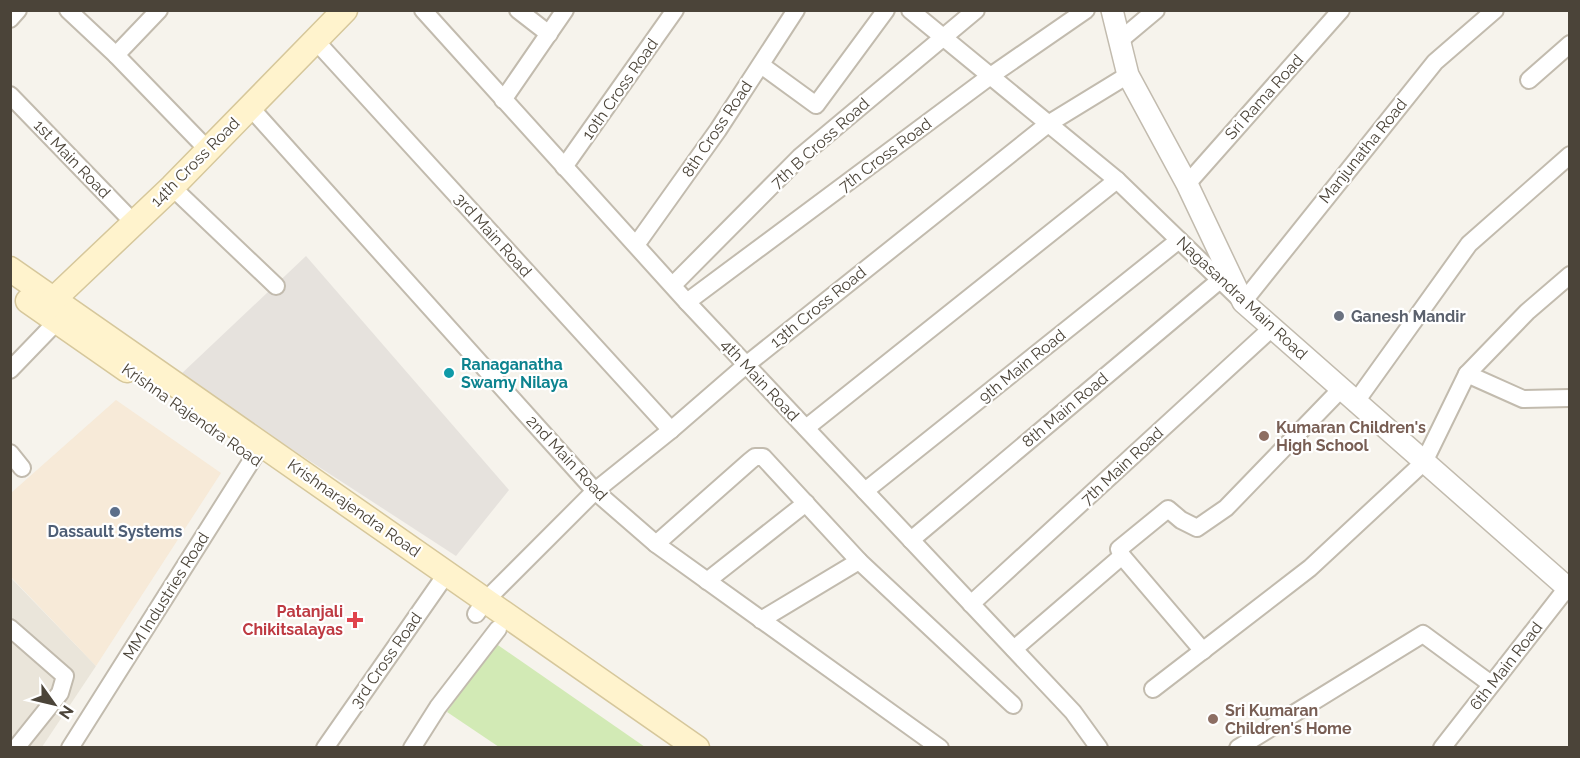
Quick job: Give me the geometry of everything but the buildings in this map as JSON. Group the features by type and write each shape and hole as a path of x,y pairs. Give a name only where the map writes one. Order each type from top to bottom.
{"main road":[{"name":"14th Cross Road","path":"56,310 134,223 345,10"},
{"name":"Krishnarajendra Road","path":"10,268 56,310 442,580 697,747"},
{"path":"10,289 56,310"},
{"path":"481,607 498,629 668,747"}],"street":[{"path":"10,19 18,10"},
{"path":"68,10 116,55 208,150"},
{"path":"116,55 159,10"},
{"name":"4th Main Road","path":"423,10 687,303 1073,712 1099,747"},
{"path":"518,10 549,34"},
{"path":"503,100 565,10"},
{"name":"10th Cross Road","path":"564,166 675,10"},
{"name":"8th Cross Road","path":"636,245 718,130 796,10"},
{"path":"816,105 886,10"},
{"name":"Nagasandra Main Road","path":"910,10 1117,180 1242,302 1568,587"},
{"name":"7th B Cross Road","path":"673,285 800,157 976,10"},
{"name":"7th Cross Road","path":"687,303 989,77 1086,10"},
{"path":"1112,10 1128,75 1187,184 1242,302"},
{"path":"1119,40 1156,10"},
{"name":"Sri Rama Road","path":"1187,184 1341,10"},
{"name":"Manjunatha Road","path":"1242,302 1435,62 1495,10"},
{"name":"3rd Main Road","path":"315,40 670,430"},
{"path":"1529,80 1569,44"},
{"path":"761,65 842,122"},
{"name":"13th Cross Road","path":"481,607 595,491 746,364 1048,124 1128,75"},
{"name":"1st Main Road","path":"10,95 134,223"},
{"name":"2nd Main Road","path":"250,107 595,491 656,544 940,747"},
{"path":"1203,651 1119,549 1167,509 1181,520 1197,528 1226,508 1348,396 1468,244 1569,155"},
{"path":"806,428 1117,180"},
{"path":"172,187 276,286"},
{"name":"9th Main Road","path":"865,491 1179,240"},
{"path":"1153,689 1310,568 1424,462 1467,374 1527,312 1569,275"},
{"name":"8th Main Road","path":"911,540 1220,280"},
{"path":"10,369 56,310"},
{"name":"7th Main Road","path":"971,604 1272,328"},
{"path":"1467,374 1523,399 1569,398"},
{"name":"MM Industries Road","path":"70,747 258,451"},
{"path":"10,453 22,468"},
{"path":"656,544 755,457 763,457 859,561 1013,705"},
{"path":"707,581 806,503"},
{"path":"1014,649 1122,555"},
{"path":"761,620 859,561"},
{"name":"3rd Cross Road","path":"325,747 442,580"},
{"name":"6th Main Road","path":"1442,747 1568,587"},
{"path":"10,628 65,676 60,693 16,747"},
{"path":"412,747 438,707 498,629"},
{"path":"1238,747 1423,634 1491,684"}],"shaded area":[{"path":"306,256 509,490 456,556 179,376"},
{"path":"116,400 221,473 96,666 11,577 11,493"},
{"path":"10,577 96,666 42,747 11,747"}],"green space":[{"path":"495,643 645,747 499,747 447,712"}],"place":[{"name":"Ganesh Mandir","path":"1339,316"},
{"name":"Ranaganatha Swamy Nilaya","path":"449,373"},
{"name":"Kumaran Children's High School","path":"1264,436"},
{"name":"Dassault Systems","path":"115,512"},
{"name":"Patanjali Chikitsalayas","path":"355,620"},
{"name":"Sri Kumaran Children's Home","path":"1213,719"}]}
